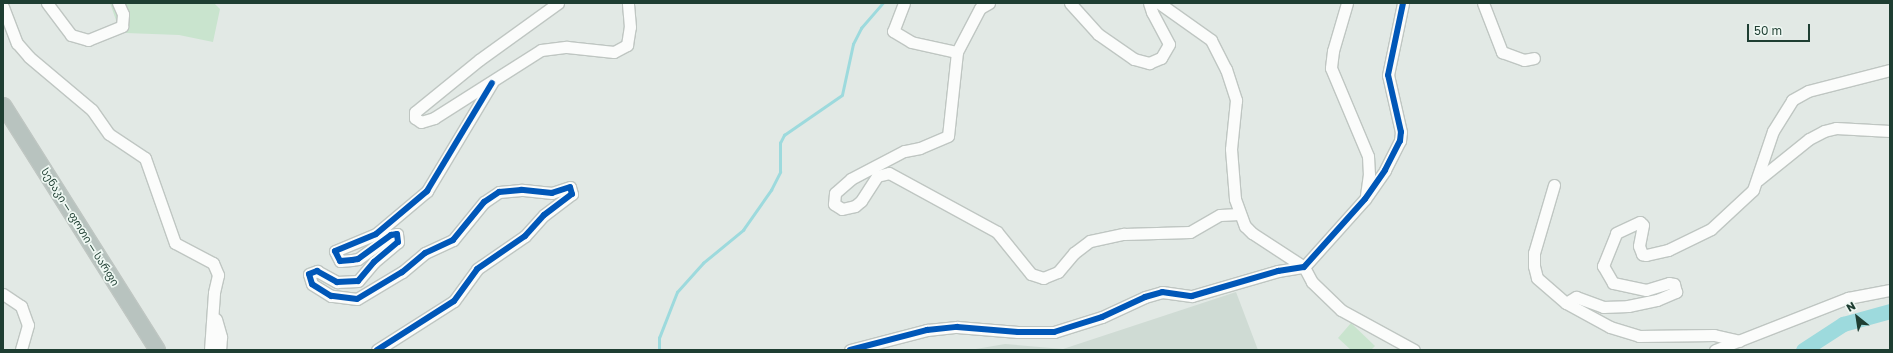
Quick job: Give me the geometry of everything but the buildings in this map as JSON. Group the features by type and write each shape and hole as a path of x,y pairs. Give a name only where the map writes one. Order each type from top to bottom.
{"highway":[{"name":"სენაკი — ფოთი — სარფი","path":"3,105 157,350"}],"street":[{"path":"47,3 71,34 88,40 122,26 123,14 118,3"},
{"path":"558,3 415,112 416,118 421,122 434,118 492,83 541,50 567,47 614,52 627,45 630,27 628,3"},
{"path":"904,3 893,30 911,42 957,52"},
{"path":"989,3 980,8 957,52 948,136 920,148 904,151 851,179 835,193 834,204 842,209 855,206 877,176 889,173 997,232 1031,274 1043,278 1058,272 1074,253 1090,241 1124,234 1160,235 1190,232 1220,215 1239,214"},
{"path":"1070,3 1098,34 1134,59 1148,63 1160,58 1170,44 1152,12 1149,3"},
{"path":"1159,3 1211,40 1226,69 1236,100 1231,149 1239,214 1252,232 1304,267 1312,282 1341,310 1414,350"},
{"path":"1347,3 1333,51 1331,68 1368,156 1370,174 1365,200"},
{"path":"850,350 927,330 957,327 1018,332 1054,332 1102,317 1145,297 1162,292 1192,296 1278,271 1304,267 1365,200 1385,170 1400,141 1401,132 1388,75 1403,3"},
{"path":"1483,3 1502,52 1524,60 1534,58"},
{"path":"3,7 17,43 29,57 92,110 109,134 145,158 175,243 213,263 218,275 214,293 214,313 210,350"},
{"path":"1758,180 1773,131 1792,100 1808,91 1890,70"},
{"path":"377,350 454,301 477,269 525,236 544,215 572,194 570,188 552,193 521,190 499,192 484,202 453,240 425,253 402,272 357,299 331,296 312,284 309,274 317,271 336,282 358,281 374,262 398,242 397,234 391,235 358,259 352,260 340,261 335,251 376,234 427,191 492,83"},
{"path":"1566,303 1576,297 1603,307 1628,306 1657,300 1676,292 1674,284 1669,283 1646,290 1613,283 1603,266 1616,233 1640,222 1643,225 1639,246 1642,254 1668,250 1711,229 1731,213 1758,180 1809,139 1824,131 1836,128 1890,131"},
{"path":"1554,184 1534,253 1534,266 1537,278 1566,303 1610,327 1639,336 1714,335 1739,341"},
{"path":"1715,350 1848,298 1890,290"},
{"path":"3,294 21,306 28,325 21,350"},
{"path":"214,313 220,337 220,350"}],"shaded area":[{"path":"1236,292 1258,350 970,350 1005,344 1063,349"}],"green space":[{"path":"110,3 214,3 220,9 213,42 179,35 126,33 117,23"},
{"path":"1351,323 1375,346 1371,350 1351,350 1338,338"}],"waterway":[{"path":"659,350 659,338 677,292 703,263 743,230 771,190 780,172 780,143 784,135 842,95 853,44 861,28 883,3"},
{"path":"1803,350 1843,324 1890,311"}],"cycle path":[{"path":"850,350 927,330 957,327 1018,332 1054,332 1102,317 1145,297 1162,292 1192,296 1278,271 1304,267 1365,199 1385,170 1400,141 1401,132 1388,75 1403,3"},
{"path":"377,350 454,301 477,269 525,236 544,215 572,194 570,187 552,193 521,190 499,192 484,202 453,240 425,253 402,272 357,299 331,296 312,284 309,274 317,271 337,282 358,281 374,262 398,242 397,234 391,235 358,259 352,260 340,261 335,251 376,234 427,191 492,83"}]}
